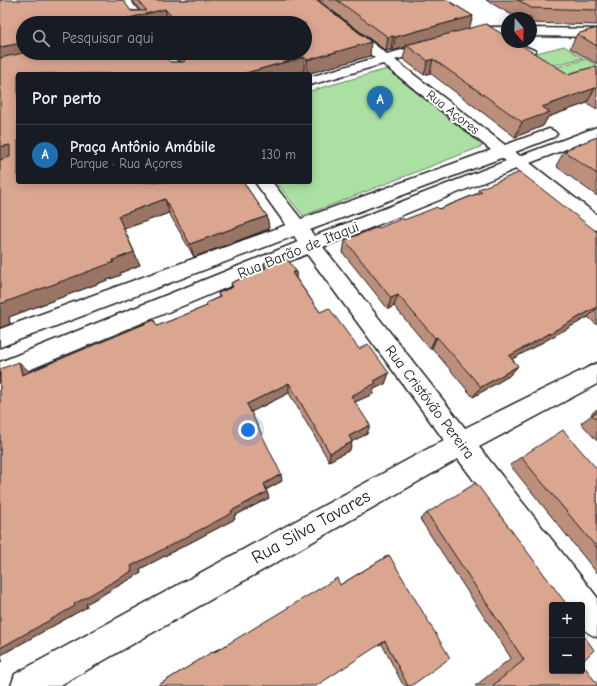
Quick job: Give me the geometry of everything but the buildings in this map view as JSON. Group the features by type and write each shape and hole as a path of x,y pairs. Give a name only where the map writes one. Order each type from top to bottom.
{"street":[{"path":"124,0 137,16"},
{"name":"Rua Açores","path":"308,0 597,224"},
{"path":"457,38 483,31 501,34"},
{"path":"537,32 597,33"},
{"path":"312,80 442,43"},
{"path":"169,60 178,72"},
{"name":"Rua Barão de Itaqui","path":"0,372 311,245 597,117"},
{"name":"Rua Barão de Itaqui","path":"0,338 298,227 510,156 597,132"},
{"name":"Rua Cristóvão Pereira","path":"265,184 597,622"},
{"path":"118,294 128,320"},
{"name":"Rua Silva Tavares","path":"27,686 462,443 597,373"}],"lane":[{"path":"521,48 532,51"}],"green space":[{"path":"564,46 583,58 539,69 521,57"},
{"path":"586,59 597,66 597,76 562,86 541,71"},
{"path":"387,69 483,146 303,216 278,184 312,184 312,90"}],"place":[{"name":"Praça Antônio Amábile","path":"380,119"}]}
